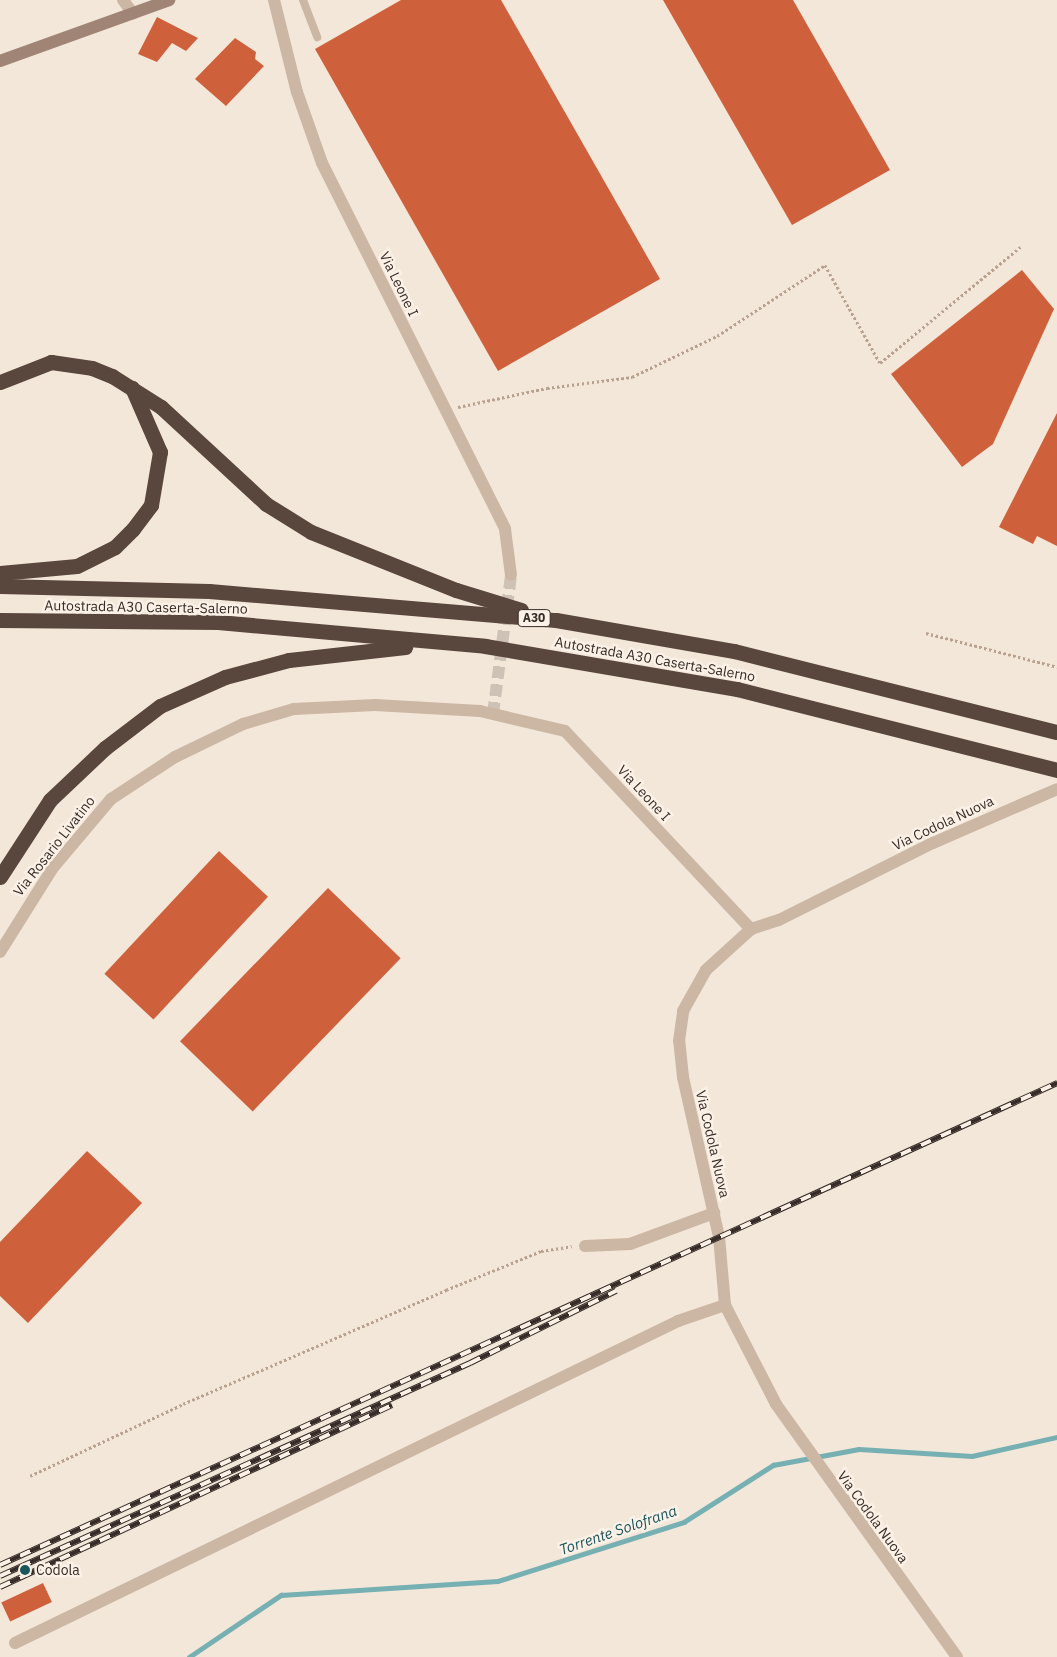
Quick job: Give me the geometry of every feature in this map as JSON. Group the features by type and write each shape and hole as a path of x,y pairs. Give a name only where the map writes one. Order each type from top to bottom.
{"highway":[{"path":"0,382 52,362 92,368 132,387 161,407 266,504 311,532 456,590 556,620"},
{"path":"0,573 77,566 95,559 115,547 150,505 160,452 132,387"},
{"name":"Autostrada A30 Caserta-Salerno","path":"0,586 209,591 556,620 734,651 1057,732"},
{"name":"Autostrada A30 Caserta-Salerno","path":"0,620 218,622 485,646 737,689 1055,770"},
{"path":"0,878 50,800 105,748 160,706 225,677 290,660 373,648 485,646"}],"main road":[{"path":"0,61 169,0"}],"street":[{"path":"123,0 133,14"},
{"name":"Via Leone I","path":"274,0 297,92 322,163 504,529 511,575"},
{"name":"Via Rosario Livatino","path":"0,952 52,869 111,799 175,757 243,724 294,709 375,706 493,714"},
{"name":"Via Leone I","path":"493,714 565,732 751,929"},
{"name":"Via Codola Nuova","path":"957,1657 838,1495 776,1404 725,1305 714,1213 683,1077 683,1011 706,970 751,929 779,920 933,843 1057,789"},
{"path":"586,1246 630,1244 714,1213"},
{"path":"15,1643 678,1321 725,1305"}],"lane":[{"path":"303,0 317,37"}],"path":[{"path":"444,410 547,388 632,377 717,336 825,265 880,363 1020,248"},
{"path":"926,633 1057,667"},
{"path":"30,1476 183,1404 454,1286 542,1251 586,1246"}],"building":[{"path":"401,0 501,0 660,279 498,371 315,49"},
{"path":"663,0 793,0 890,170 792,225"},
{"path":"157,17 198,38 186,51 172,43 157,62 138,54"},
{"path":"235,38 256,52 255,59 264,66 226,106 195,79"},
{"path":"1022,270 1054,309 993,444 962,467 891,374"},
{"path":"1057,413 1057,546 1037,536 1033,544 999,527"},
{"path":"219,851 268,897 153,1020 104,974"},
{"path":"328,888 401,958 253,1111 180,1041"},
{"path":"87,1151 142,1203 28,1323 0,1296 0,1242"},
{"name":"Codola","path":"43,1583 52,1602 10,1621 1,1602"}],"waterway":[{"name":"Torrente Solofrana","path":"189,1657 281,1595 498,1581 684,1522 773,1465 859,1449 972,1456 1057,1437"}],"tunnel":[{"path":"493,714 511,575"}],"railway":[{"path":"0,1565 1057,1083"},
{"path":"0,1576 470,1363 616,1291"},
{"path":"0,1587 392,1405"}],"place":[{"name":"Codola","path":"25,1570"}]}
